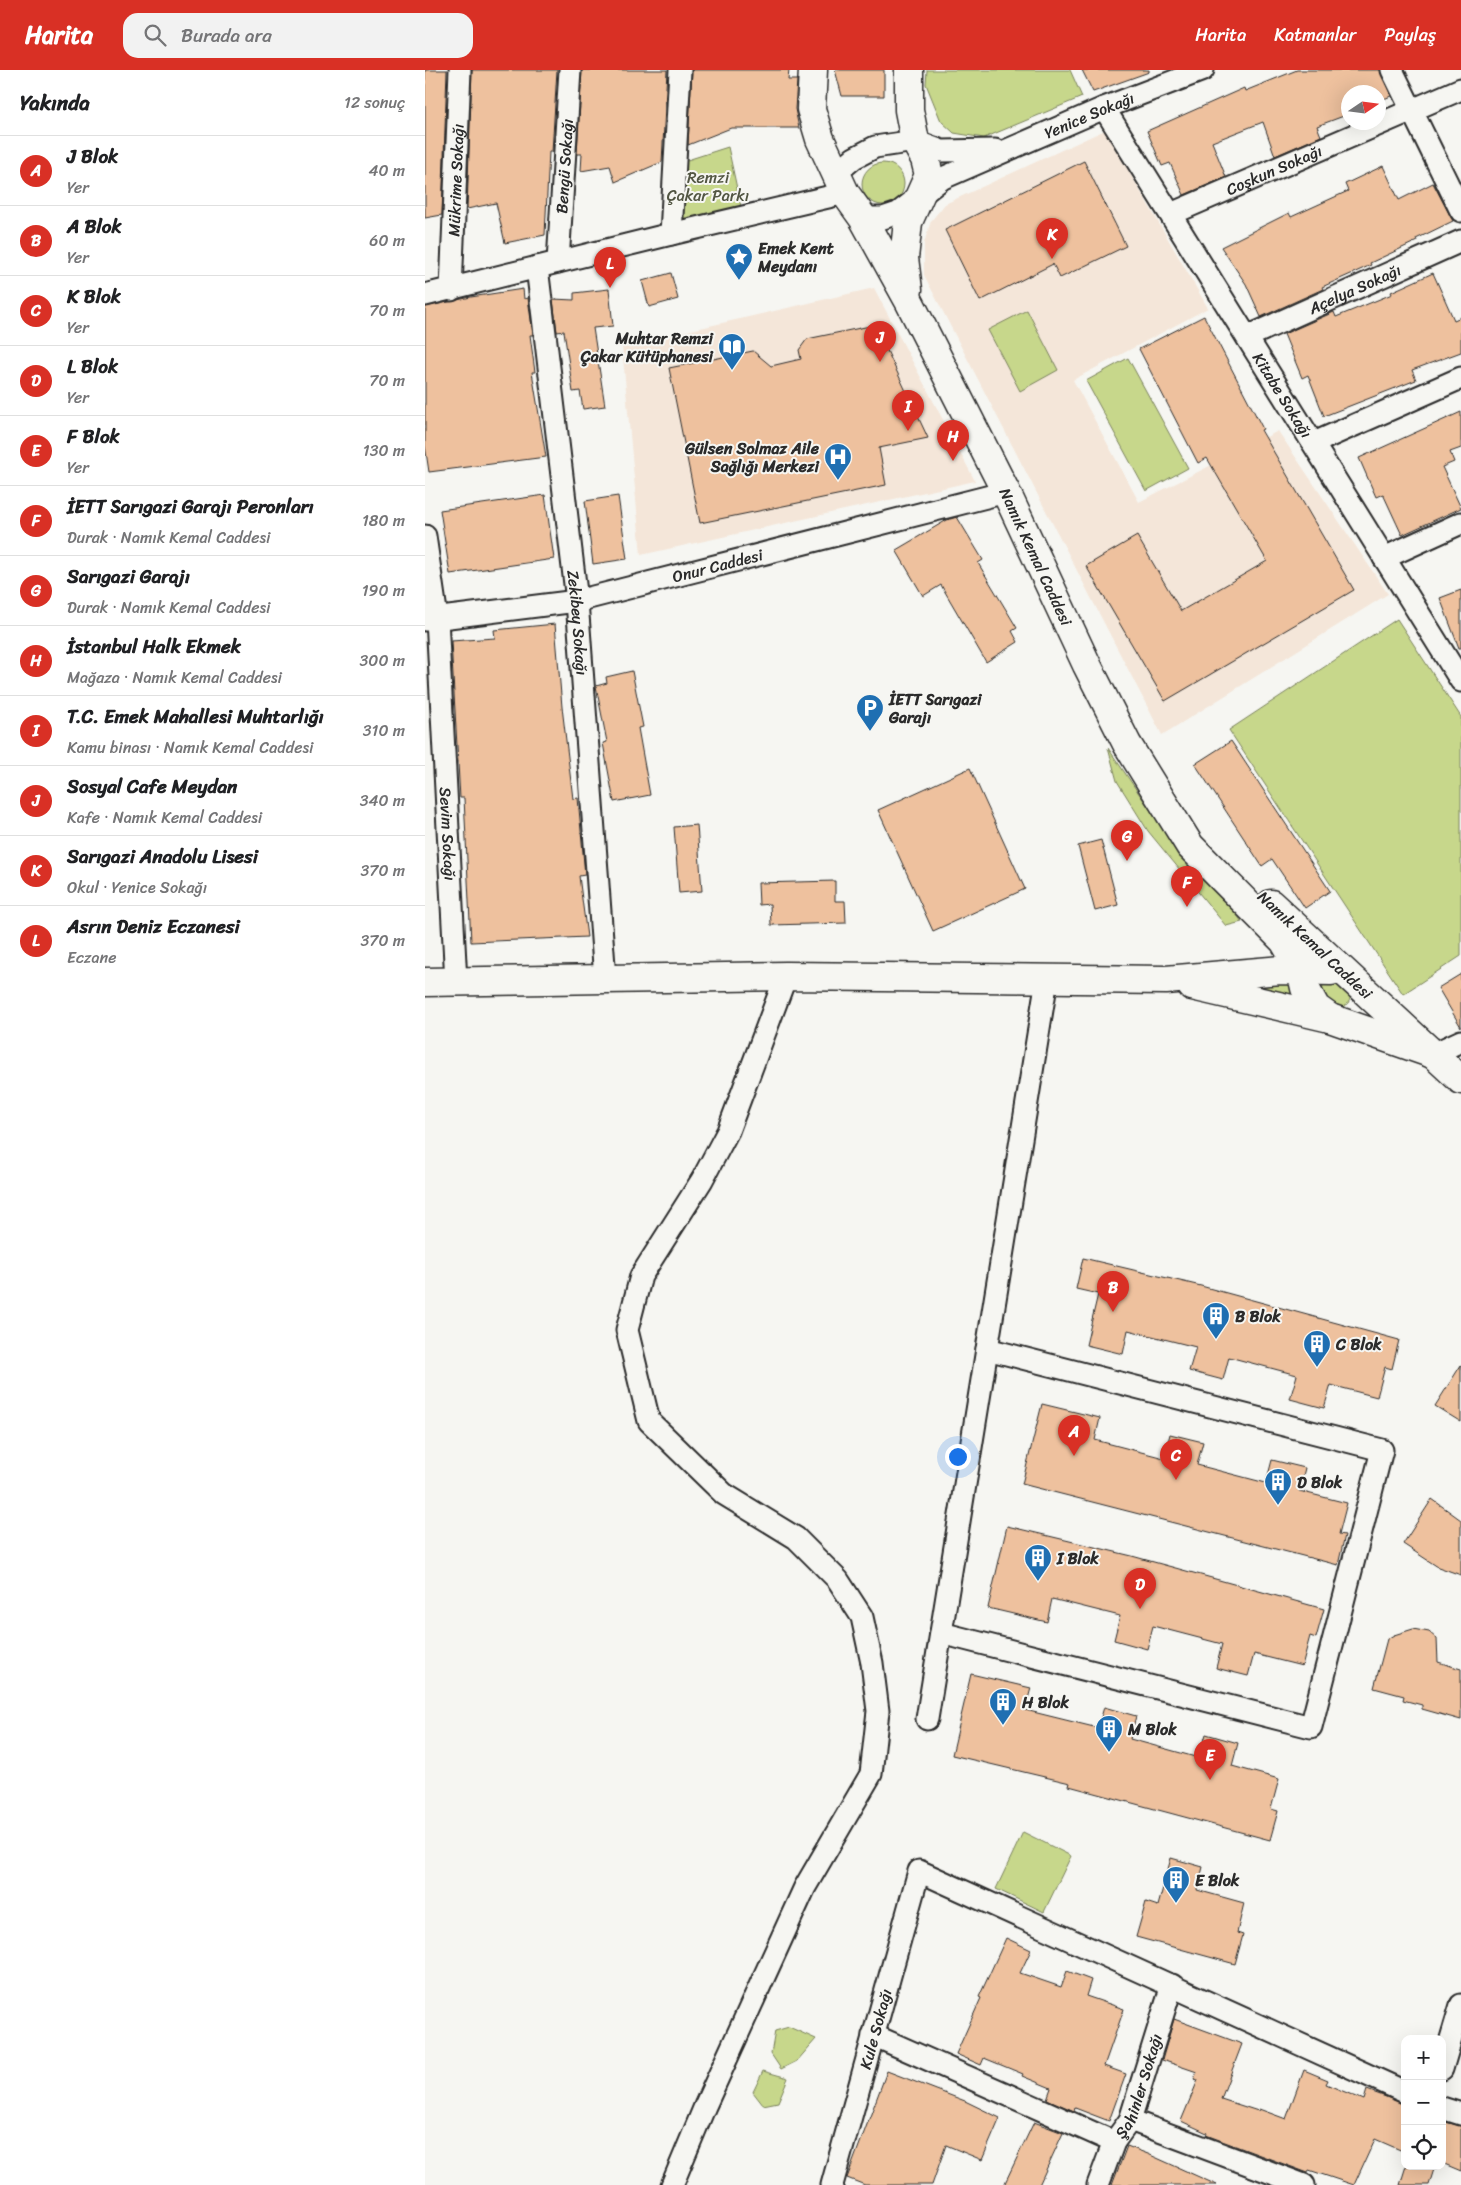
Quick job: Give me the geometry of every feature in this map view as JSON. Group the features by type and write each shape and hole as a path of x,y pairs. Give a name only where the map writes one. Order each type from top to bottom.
{"main road":[{"path":"813,70 811,110 820,139 841,183 863,218"},
{"path":"909,70 909,110 915,141 925,159 929,175 907,222 903,258 909,301"},
{"name":"Namık Kemal Caddesi","path":"863,218 909,301 1006,492 1087,665 1127,744 1190,846 1284,941 1301,970 1305,988 1327,1013"},
{"name":"Namık Kemal Caddesi","path":"1169,810 1345,975 1461,1080"},
{"path":"425,982 786,976 1166,980 1301,970 1345,975 1362,994 1359,1009 1346,1019 1327,1013 1166,980"},
{"path":"1345,975 1319,976 1313,984 1327,1013 1433,1054"}],"street":[{"name":"Mükrime Sokağı","path":"451,290 460,70"},
{"name":"Bengü Sokağı","path":"558,262 571,70"},
{"path":"671,234 680,70"},
{"name":"Yenice Sokağı","path":"919,195 943,178 1006,149 1203,70"},
{"path":"1393,70 1461,211"},
{"name":"Coşkun Sokağı","path":"1171,214 1461,89"},
{"name":"Kitabe Sokağı","path":"1105,108 1384,558 1452,647 1461,681"},
{"path":"425,296 537,266 671,234 841,183 854,158 875,148 915,141 942,151 1006,149"},
{"path":"863,218 883,218 898,213 919,195"},
{"name":"Açelya Sokağı","path":"1247,337 1461,241"},
{"name":"Zekibey Sokağı","path":"537,266 577,601 605,979"},
{"path":"1314,443 1461,378"},
{"name":"Onur Caddesi","path":"431,619 577,601 1006,492"},
{"path":"1384,558 1461,523"},
{"name":"Sevim Sokağı","path":"425,536 456,982"},
{"path":"672,2185 705,2106 805,1887 871,1774 878,1711 872,1664 862,1616 838,1580 795,1538 723,1494 649,1421 627,1330 641,1276 702,1180 728,1131 786,976"},
{"path":"927,1719 1047,979"},
{"path":"1433,1054 1461,1041"},
{"path":"941,1633 1311,1727 1382,1450 987,1349"},
{"name":"Kule Sokağı","path":"832,2185 919,1870 1172,1985"},
{"path":"1172,1985 1401,2090"},
{"name":"Şahinler Sokağı","path":"1098,2185 1114,2142 1130,2120 1172,1985"},
{"path":"1446,2060 1458,2031 1461,2005"},
{"path":"873,2035 1114,2142"},
{"path":"1446,2109 1461,2114"},
{"path":"1130,2120 1304,2185"}],"shaded area":[{"path":"1105,130 1208,308 1073,380 1139,502 1278,431 1388,594 1162,735 924,275 924,243 931,221 945,204"},
{"path":"874,288 975,481 641,555 622,346"}],"green space":[{"path":"927,70 1070,70 1082,97 984,138 954,133 941,121 926,84"},
{"name":"Remzi Çakar Parkı","path":"728,147 741,207 684,222 678,163"},
{"path":"883,163 898,169 904,184 898,199 883,205 868,199 862,184 868,169"},
{"path":"1027,310 1058,370 1020,391 988,330"},
{"path":"1128,358 1188,468 1146,491 1086,381"},
{"path":"1397,619 1461,717 1461,956 1403,994 1229,730"},
{"path":"1108,748 1159,823 1214,884 1242,922 1226,926 1148,831 1117,781"},
{"path":"1221,978 1291,984 1301,1000"},
{"path":"1333,979 1351,994 1346,1005 1335,1010 1320,993 1324,984"},
{"path":"1023,1832 1071,1856 1044,1912 996,1889"},
{"path":"789,2027 816,2039 797,2061 781,2069 771,2054 775,2031"},
{"path":"763,2071 788,2078 778,2102 763,2105 753,2092"}],"building":[{"path":"425,70 447,70 442,215 425,218"},
{"path":"472,70 557,70 552,152 549,152 545,235 505,243 496,203 467,209"},
{"path":"582,70 667,70 662,162 615,182 610,166 581,171 582,154 577,154"},
{"path":"692,70 789,70 788,80 797,80 795,109 799,128 731,128 688,145"},
{"path":"835,70 884,70 884,96 842,96"},
{"path":"1082,70 1149,70 1149,72 1093,92"},
{"path":"1297,70 1380,70 1391,96 1386,98 1386,85 1341,85 1341,117 1317,126 1321,136 1275,156 1263,122 1212,142 1226,177 1184,195 1170,163 1162,166 1147,131 1244,88 1245,91"},
{"path":"1084,161 1126,246 1060,278 1053,264 980,301 945,230"},
{"path":"1383,166 1399,200 1433,183 1453,221 1416,239 1417,241 1370,263 1371,265 1322,287 1323,289 1261,317 1246,284 1221,247 1289,213 1291,217 1348,191 1345,184"},
{"path":"671,273 678,299 649,307 642,281"},
{"path":"1433,273 1454,320 1461,317 1461,352 1412,370 1416,380 1324,416 1308,375 1302,378 1284,334 1334,312 1336,317 1392,294 1391,292"},
{"path":"523,289 524,299 528,298 535,372 532,372 546,457 429,472 425,445 425,307 471,297"},
{"path":"609,289 613,326 593,328 605,406 583,409 580,391 573,392 564,331 557,332 553,299 574,300 574,293"},
{"path":"1204,316 1263,429 1261,430 1354,590 1165,701 1086,566 1137,536 1181,611 1267,561 1207,458 1198,463 1139,349"},
{"path":"875,325 928,438 879,448 886,485 700,523 669,368 753,351 771,366 801,359 799,350 807,339"},
{"path":"1461,412 1461,448 1450,452 1454,462 1442,467 1461,508 1402,535 1383,494 1376,497 1359,458"},
{"path":"545,495 554,559 450,574 440,510"},
{"path":"618,496 627,559 593,564 585,501"},
{"path":"957,517 983,560 978,563 1017,628 1012,631 1018,642 986,662 941,585 923,596 896,550 947,520"},
{"path":"1461,590 1461,648 1459,648 1440,598"},
{"path":"555,624 562,707 573,799 578,798 585,875 579,876 587,937 471,942 464,798 460,798 451,641 495,638 494,630"},
{"path":"632,671 643,727 638,728 650,795 614,802 603,743 607,742 596,686 607,683 606,677"},
{"path":"1231,741 1330,891 1305,908 1272,859 1262,866 1195,764"},
{"path":"970,768 1025,889 933,931 878,810"},
{"path":"697,825 702,891 679,893 674,827"},
{"path":"1101,840 1118,905 1095,911 1078,846"},
{"path":"835,881 835,901 845,901 846,923 771,925 770,904 759,905 758,883"},
{"path":"1461,974 1461,1027 1438,988"},
{"path":"1083,1258 1201,1286 1399,1340 1392,1369 1385,1367 1377,1397 1331,1385 1324,1408 1290,1399 1297,1375 1229,1357 1223,1380 1189,1371 1196,1347 1128,1330 1123,1354 1086,1345 1098,1294 1076,1289"},
{"path":"1461,1365 1461,1422 1435,1406"},
{"path":"1042,1404 1100,1418 1095,1440 1164,1458 1170,1434 1203,1442 1197,1465 1266,1483 1272,1460 1305,1468 1299,1491 1347,1503 1339,1534 1345,1535 1338,1565 1022,1484"},
{"path":"1432,1499 1461,1520 1461,1575 1438,1567 1403,1544"},
{"path":"1007,1526 1132,1556 1324,1609 1316,1638 1310,1636 1302,1666 1254,1654 1248,1676 1216,1668 1222,1644 1153,1626 1147,1649 1114,1640 1120,1616 1052,1599 1047,1622 988,1608"},
{"path":"1413,1629 1429,1632 1437,1639 1438,1662 1461,1669 1461,1720 1422,1709 1422,1705 1403,1700 1404,1696 1374,1688 1387,1639"},
{"path":"971,1674 1031,1688 1025,1710 1098,1728 1104,1707 1136,1716 1130,1739 1199,1758 1206,1734 1238,1743 1232,1766 1279,1779 1271,1809 1278,1811 1270,1840 1069,1786 1070,1783 952,1755"},
{"path":"1171,1858 1203,1867 1197,1890 1244,1903 1237,1933 1243,1935 1235,1964 1136,1937 1146,1902 1158,1906"},
{"path":"1006,1938 1031,1950 1020,1973 1061,1987 1067,1971 1091,1980 1086,1996 1124,2009 1104,2066 1126,2074 1109,2121 1075,2108 1074,2111 1047,2099 1051,2088 1022,2076 1023,2074 984,2058 981,2065 956,2054"},
{"path":"1174,2019 1242,2044 1221,2099 1258,2111 1259,2109 1286,2119 1304,2070 1328,2080 1326,2084 1364,2100 1367,2090 1401,2103 1401,2150 1375,2139 1354,2185 1309,2170 1308,2173 1206,2135 1207,2133 1181,2121 1198,2080 1194,2079 1197,2072 1162,2060"},
{"path":"887,2071 965,2101 1000,2118 982,2160 946,2145 932,2185 865,2185 847,2178"},
{"path":"1034,2122 1063,2133 1039,2185 1004,2185"},
{"path":"1446,2122 1461,2126 1461,2171 1446,2165"},
{"path":"1127,2146 1148,2154 1217,2185 1112,2185"},
{"path":"1405,2170 1434,2170 1429,2185 1400,2185"}],"place":[{"name":"Sarıgazi Anadolu Lisesi","path":"1052,259"},
{"name":"Emek Kent Meydanı","path":"739,281"},
{"name":"Asrın Deniz Eczanesi","path":"610,288"},
{"name":"Sosyal Cafe Meydan","path":"880,362"},
{"name":"Muhtar Remzi Çakar Kütüphanesi","path":"732,371"},
{"name":"T.C. Emek Mahallesi Muhtarlığı","path":"908,431"},
{"name":"İstanbul Halk Ekmek","path":"953,461"},
{"name":"Gülsen Solmaz Aile Sağlığı Merkezi","path":"838,481"},
{"name":"İETT Sarıgazi Garajı","path":"870,732"},
{"name":"Sarıgazi Garajı","path":"1127,861"},
{"name":"İETT Sarıgazi Garajı Peronları","path":"1187,907"},
{"name":"A Blok","path":"1113,1312"},
{"name":"B Blok","path":"1216,1340"},
{"name":"C Blok","path":"1317,1368"},
{"name":"J Blok","path":"1074,1456"},
{"name":"K Blok","path":"1176,1480"},
{"name":"D Blok","path":"1278,1506"},
{"name":"I Blok","path":"1038,1582"},
{"name":"L Blok","path":"1140,1609"},
{"name":"H Blok","path":"1003,1726"},
{"name":"M Blok","path":"1109,1753"},
{"name":"F Blok","path":"1210,1780"},
{"name":"E Blok","path":"1176,1904"}]}
